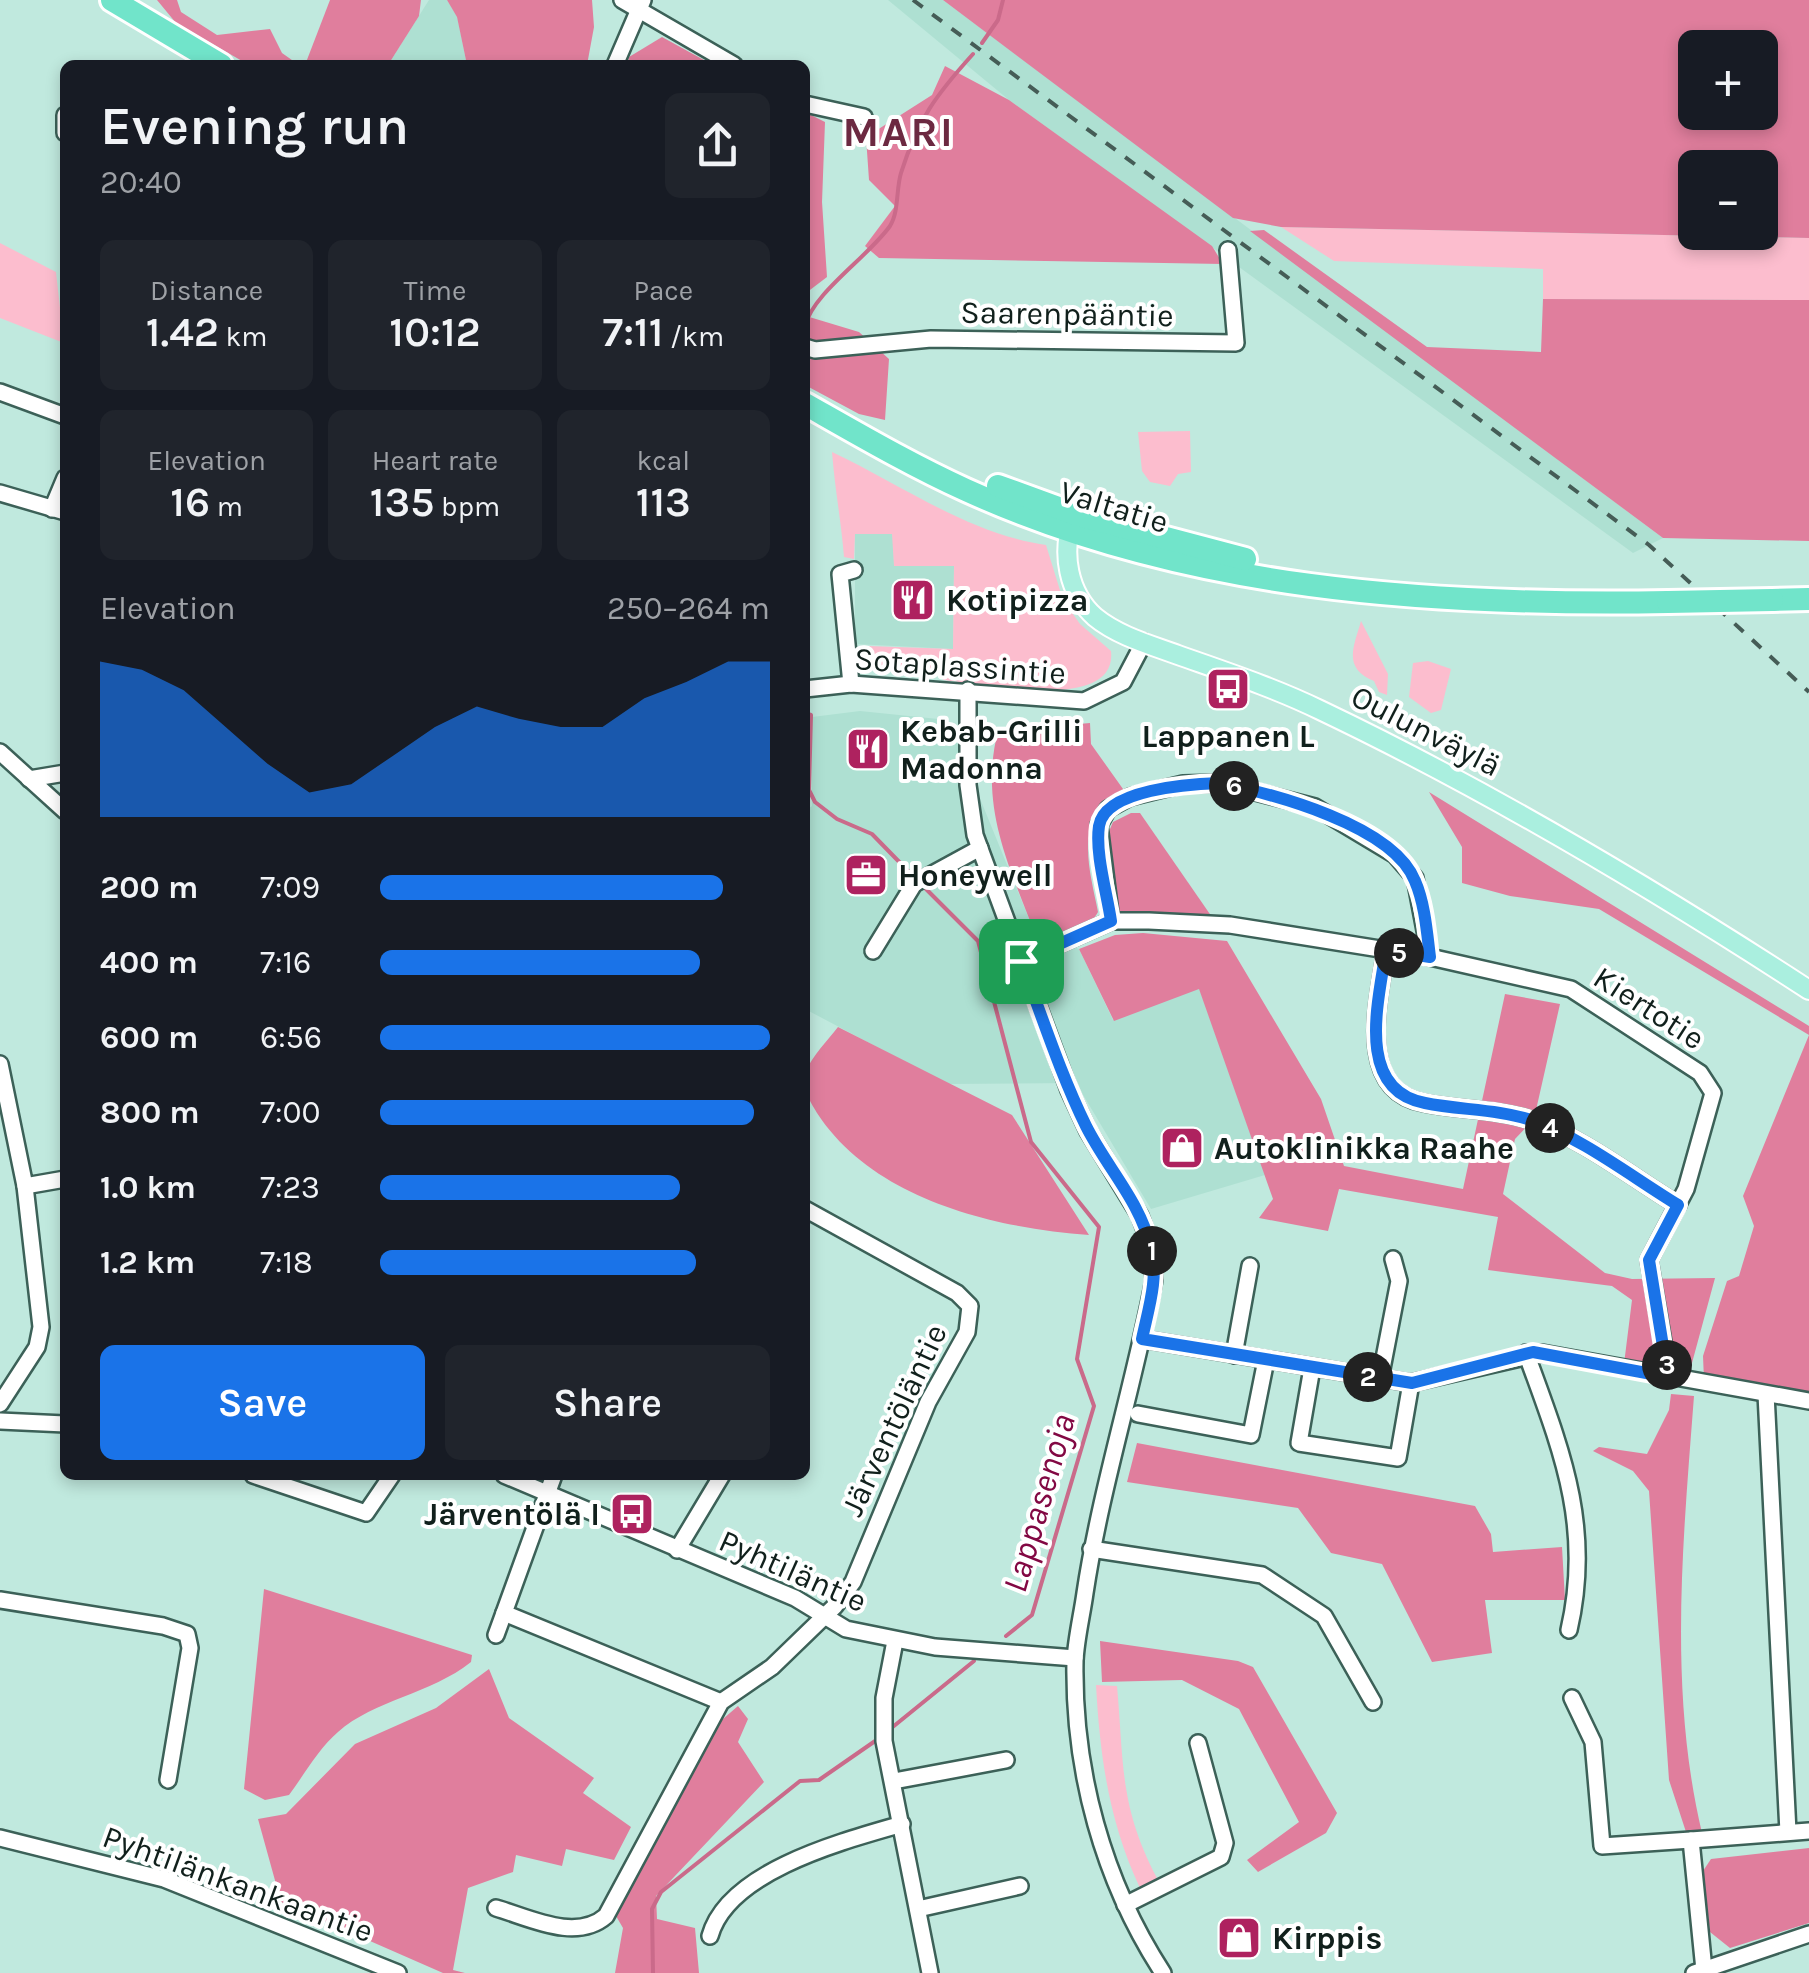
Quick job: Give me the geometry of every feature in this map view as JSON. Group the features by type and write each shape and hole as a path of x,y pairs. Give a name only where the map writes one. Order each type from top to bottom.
{"highway":[{"path":"112,0 213,60"},
{"name":"Valtatie","path":"810,407 967,490 1264,578 1352,592 1534,602 1809,599"}],"main road":[{"name":"Oulunväylä","path":"1072,522 1070,578 1082,602 1107,626 1318,708 1459,781 1646,888 1809,990"}],"street":[{"path":"622,0 641,5 726,60"},
{"path":"616,60 641,5"},
{"path":"810,105 864,118"},
{"name":"Saarenpääntie","path":"810,348 931,339 1236,344 1228,250"},
{"path":"0,392 60,414"},
{"path":"0,493 58,510"},
{"path":"850,684 840,574 854,570"},
{"name":"Sotaplassintie","path":"810,688 850,684 1084,701 1123,682 1144,642"},
{"path":"968,690 968,785 980,848 1069,1090 1088,1131 1140,1216 1152,1250 1154,1280 1092,1549 1075,1658 1083,1771 1104,1849 1125,1905 1163,1973"},
{"path":"0,752 60,807"},
{"path":"29,779 60,774"},
{"path":"1111,921 1099,825 1108,808 1130,797 1183,784 1220,783 1315,807 1395,855 1415,878 1430,957"},
{"path":"873,951 914,884 980,848"},
{"name":"Kiertotie","path":"1021,961 1111,921 1230,924 1430,957 1571,989 1700,1073 1712,1093 1678,1205 1649,1260 1668,1377"},
{"path":"1386,950 1375,1036 1386,1078 1396,1090 1420,1102 1511,1116 1549,1128 1678,1205"},
{"path":"0,1064 25,1186 42,1327 37,1347 0,1404"},
{"path":"25,1186 60,1180"},
{"name":"Järventöläntie","path":"810,1212 956,1293 970,1306 967,1332 928,1402 853,1582 824,1617"},
{"path":"1380,1379 1399,1281 1393,1258"},
{"path":"1234,1355 1250,1266"},
{"path":"1142,1339 1412,1383 1526,1353 1809,1401"},
{"path":"1526,1353 1572,1480 1578,1592 1569,1630"},
{"path":"1138,1414 1252,1435 1266,1360"},
{"path":"1312,1368 1299,1443 1398,1458 1412,1383"},
{"path":"1766,1394 1788,1832"},
{"path":"0,1421 60,1424"},
{"path":"268,1480 366,1514 389,1480"},
{"name":"Pyhtiläntie","path":"514,1480 794,1598 846,1629 895,1641 1075,1658"},
{"path":"496,1635 552,1480"},
{"path":"677,1550 719,1480"},
{"path":"1092,1549 1262,1575 1324,1616 1373,1702"},
{"path":"0,1600 162,1626 187,1634 190,1648 168,1780"},
{"path":"504,1613 721,1702"},
{"path":"496,1908 576,1930 595,1926 606,1916 721,1702 772,1667 824,1617"},
{"path":"895,1641 883,1718 930,1973"},
{"path":"1572,1698 1592,1742 1602,1846 1809,1831"},
{"path":"1125,1905 1221,1857 1225,1843 1198,1744"},
{"path":"894,1781 1006,1760"},
{"path":"710,1936 725,1903 762,1877 848,1840 902,1824"},
{"name":"Pyhtilänkankaantie","path":"0,1838 164,1879 398,1973"},
{"path":"1691,1840 1699,1971 1809,1934"},
{"path":"918,1909 1020,1886"}],"shaded area":[{"path":"157,0 177,0 181,12 217,35 270,29 282,53 292,60 240,60 176,23"},
{"path":"330,0 421,0 419,16 391,60 307,60"},
{"path":"429,0 447,0 457,16 466,60 391,60"},
{"path":"447,0 592,0 594,27 588,60 466,60 457,17"},
{"path":"888,0 943,0 1663,538 1633,553 1009,100"},
{"path":"943,0 1809,0 1809,238 1778,237 1778,150 1678,150 1678,235 1281,227 1233,218"},
{"path":"662,37 704,60 628,60"},
{"path":"945,66 1009,100 1212,246 1223,264 879,258 865,246 895,206 869,180 866,137 932,95"},
{"path":"810,114 825,122 822,202 827,277 810,290"},
{"path":"1281,227 1678,235 1678,250 1778,250 1778,237 1809,238 1809,300 1543,299 1543,269 1334,261"},
{"path":"1264,230 1427,347 1541,352 1543,299 1809,300 1809,541 1663,538 1250,231"},
{"path":"0,243 56,272 60,341 0,318"},
{"path":"810,317 859,332 889,359 885,420 859,414 810,388"},
{"path":"1190,431 1191,472 1178,474 1170,486 1150,482 1142,471 1138,432"},
{"path":"832,452 963,519 1046,545 1063,600 1080,624 1111,651 1107,670 1093,683 1044,690 943,680 941,671 862,666 860,650 868,646 953,649 954,566 894,566 892,534 855,534 854,559 844,557"},
{"path":"855,534 893,534 894,565 954,566 953,649 855,644"},
{"path":"1361,621 1388,674 1387,695 1379,692 1374,681 1357,670 1354,663"},
{"path":"1428,661 1451,669 1441,710 1431,713 1409,697 1413,663"},
{"path":"860,711 948,720 1034,931 1079,949 1113,1020 1199,988 1265,1175 1151,1209 1076,1083 947,1084 810,1012 812,717"},
{"path":"1090,723 1091,744 1128,796 1098,814 1091,828 1089,859 1098,912 1087,925 1070,934 1042,935 1034,931 999,833 992,784 998,731"},
{"path":"1429,792 1809,1026 1809,1035 1599,909 1510,896 1462,883 1462,847"},
{"path":"1140,813 1214,920 1120,916 1107,836 1113,822"},
{"path":"1143,933 1227,941 1321,1099 1344,1166 1463,1189 1505,994 1560,1004 1534,1119 1515,1139 1503,1194 1605,1273 1632,1279 1715,1278 1689,1374 1624,1364 1632,1300 1612,1286 1488,1270 1498,1217 1339,1189 1328,1231 1259,1218 1273,1199 1199,989 1114,1021 1079,949 1115,935"},
{"path":"838,1027 1012,1115 1089,1235 976,1216 902,1188 870,1167 841,1143 810,1101 810,1063"},
{"path":"1809,1035 1809,1396 1704,1380 1703,1356 1727,1281 1739,1276 1754,1226 1743,1196"},
{"path":"1671,1394 1694,1396 1683,1560 1682,1670 1691,1779 1702,1833 1686,1832 1669,1780 1649,1491 1633,1471 1593,1451 1599,1447 1647,1454 1669,1410"},
{"path":"1137,1443 1475,1506 1491,1534 1493,1552 1562,1547 1565,1600 1485,1600 1492,1653 1432,1662 1382,1564 1331,1553 1298,1508 1127,1482"},
{"path":"264,1589 472,1655 471,1662 438,1682 352,1721 324,1746 289,1795 265,1800 244,1789"},
{"path":"1100,1641 1238,1661 1253,1667 1337,1813 1326,1833 1258,1872 1247,1860 1299,1822 1239,1709 1182,1680 1102,1682"},
{"path":"489,1669 509,1718 594,1778 583,1793 631,1827 614,1860 566,1849 562,1866 516,1855 513,1872 468,1888 453,1970 465,1973 443,1973 281,1902 258,1819 286,1814 355,1744 436,1708"},
{"path":"1096,1685 1117,1686 1129,1806 1157,1878 1140,1888 1121,1839 1108,1789"},
{"path":"738,1706 748,1719 738,1742 764,1782 656,1896 657,1919 695,1928 699,1973 615,1973 623,1928 616,1916 716,1725"},
{"path":"1809,1848 1809,1923 1730,1948 1710,1932 1703,1871 1711,1859"}],"waterway":[{"path":"982,43 998,20 1003,0"},
{"path":"810,314 890,226 901,173 921,122 973,54"},
{"name":"Lappasenoja","path":"810,715 810,752"},
{"name":"Lappasenoja","path":"810,792 815,802 837,819 872,834 912,875"},
{"name":"Lappasenoja","path":"926,889 978,941 1031,1142 1099,1227 1077,1359 1094,1406 1032,1615 1006,1636"},
{"name":"Lappasenoja","path":"889,1730 974,1661"},
{"name":"Lappasenoja","path":"653,1973 652,1909 661,1892 800,1781 819,1780 878,1739"}],"railway":[{"path":"913,0 1649,545 1809,692"}],"place":[{"name":"Kotipizza","path":"913,600"},
{"name":"Lappanen L","path":"1228,689"},
{"name":"Kebab-Grilli Madonna","path":"868,749"},
{"name":"Honeywell","path":"866,875"},
{"name":"Autoklinikka Raahe","path":"1182,1148"},
{"name":"Järventölä I","path":"632,1514"},
{"name":"Kirppis","path":"1239,1938"}],"district":[{"name":"MARI","path":"899,132"}],"route":[{"path":"1220,783 1315,807 1382,846 1415,878 1430,957 1386,950 1375,1036 1386,1078 1407,1098 1420,1102 1511,1116 1549,1128 1678,1205 1649,1260 1668,1377 1533,1352 1412,1383 1142,1339 1154,1280 1152,1250 1140,1216 1088,1131 1069,1090 1021,961 1111,921 1099,825 1108,808 1130,797 1183,784 1220,783"}]}
